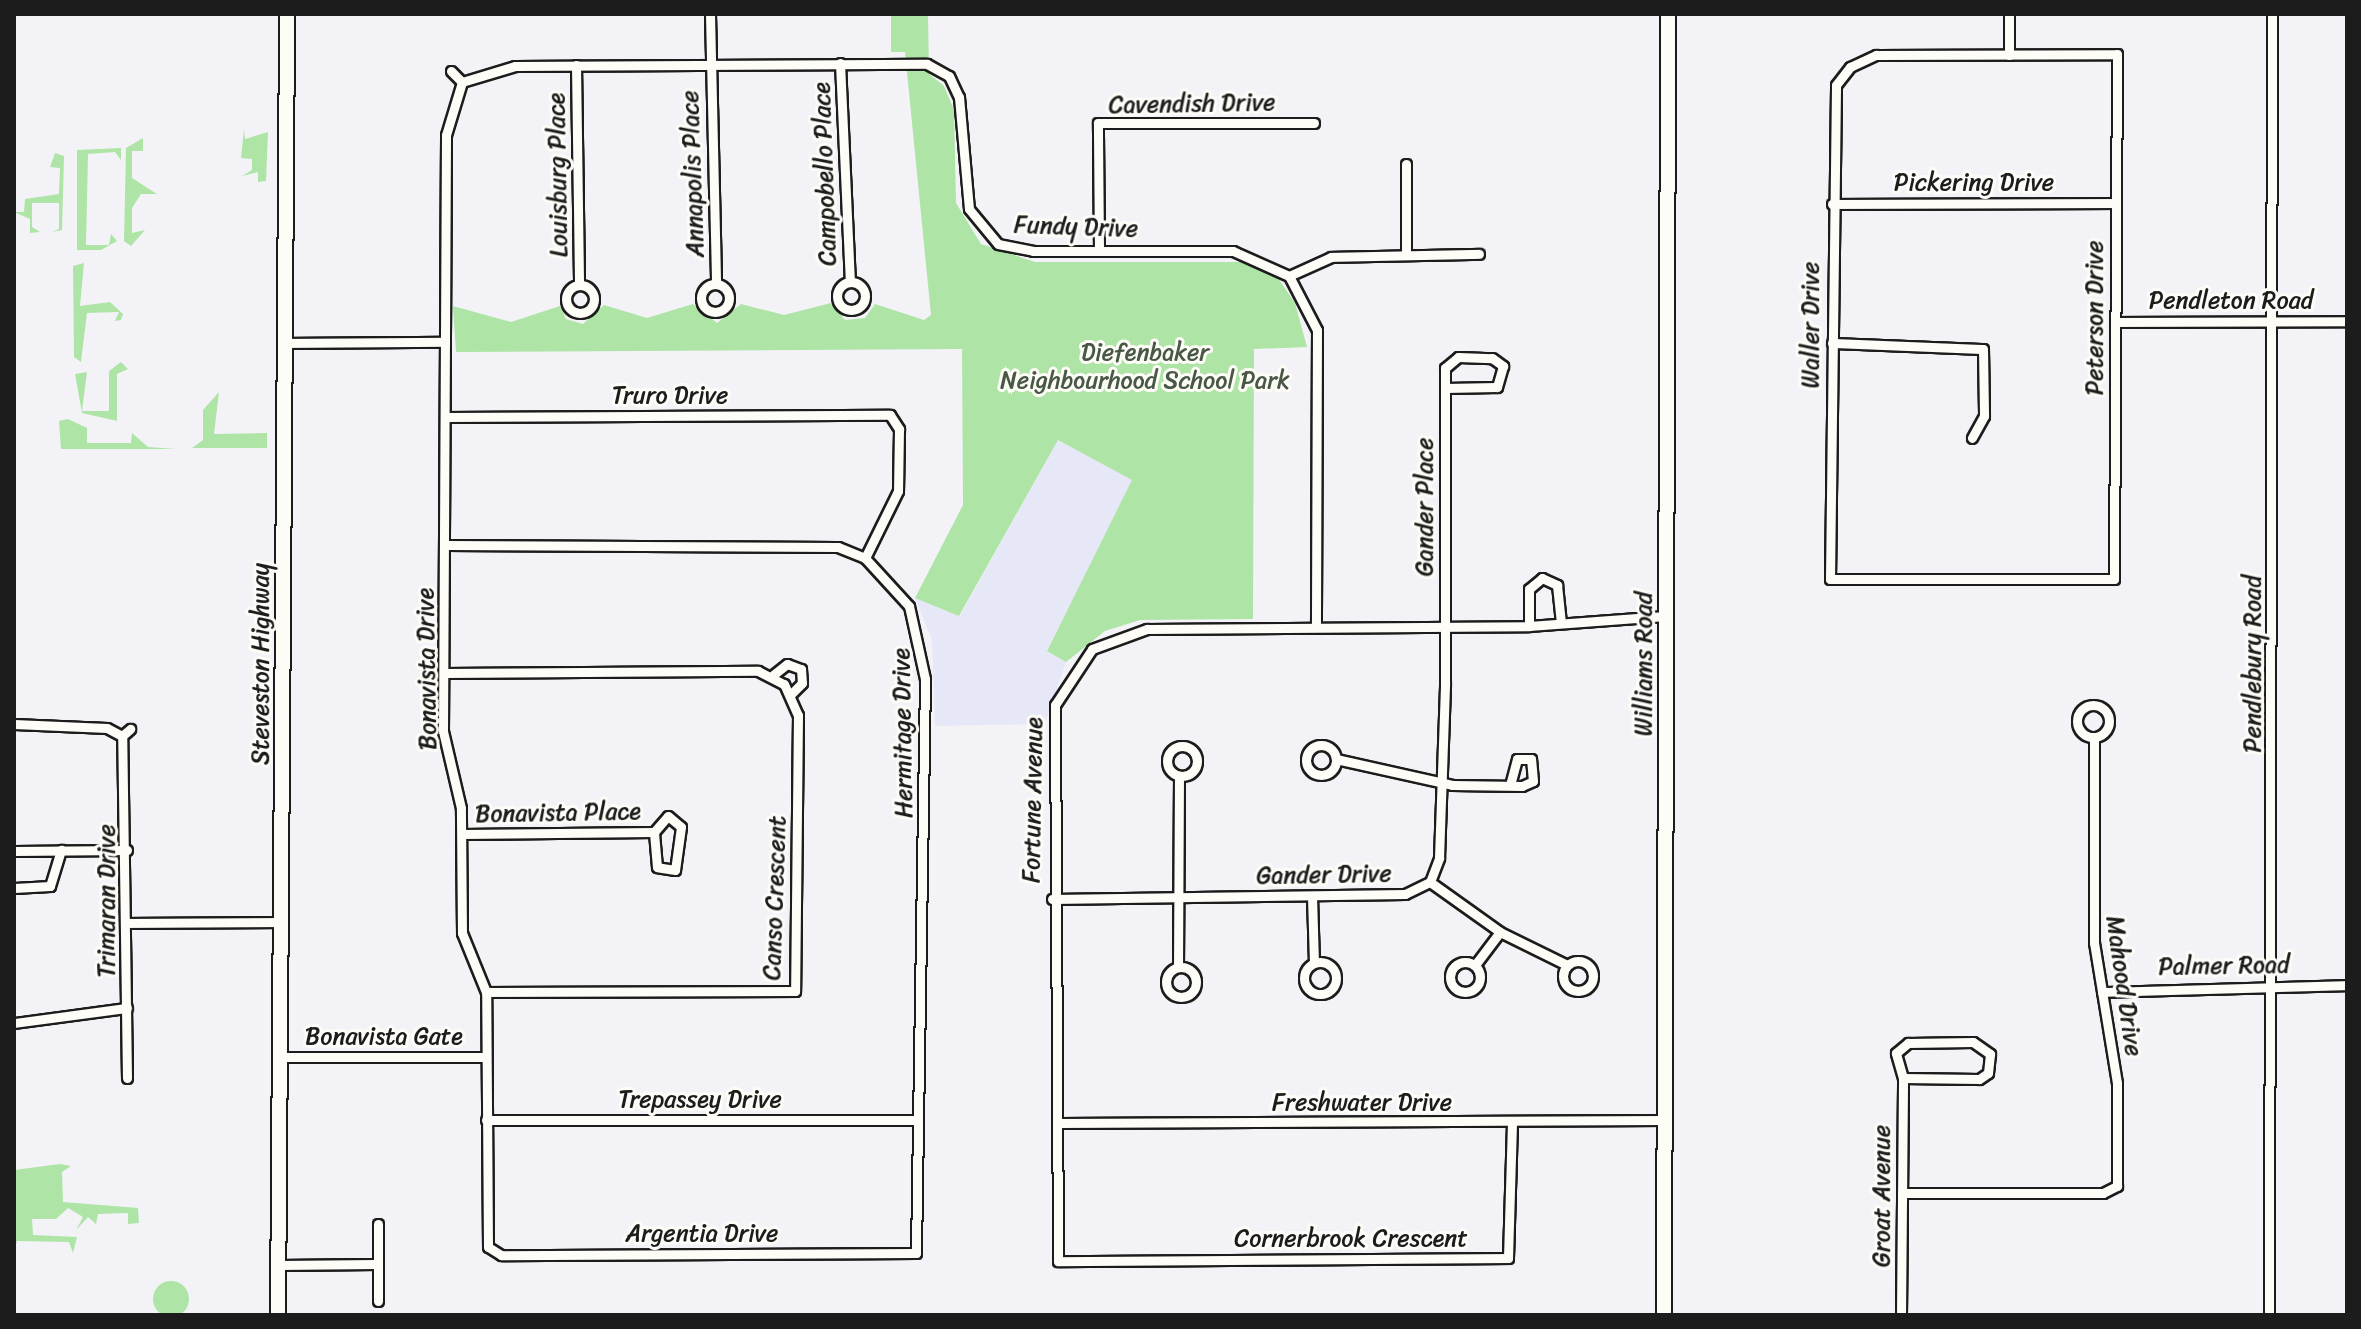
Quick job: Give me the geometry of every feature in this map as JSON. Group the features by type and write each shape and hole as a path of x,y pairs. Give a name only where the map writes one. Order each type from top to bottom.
{"main road":[{"name":"Steveston Highway","path":"278,1315 287,14"},
{"name":"Williams Road","path":"1664,1315 1668,14"}],"street":[{"name":"Annapolis Place","path":"710,14 716,283"},
{"path":"2009,14 2009,55"},
{"name":"Pendlebury Road","path":"2269,1315 2273,984 2272,14"},
{"name":"Peterson Drive","path":"1830,579 2114,579 2117,54 1876,55 1843,74"},
{"name":"Campobello Place","path":"840,63 850,282"},
{"name":"Fundy Drive","path":"462,82 506,67 922,63 949,76 964,119 969,209 988,238 1014,249 1233,251 1289,276"},
{"name":"Louisburg Place","path":"576,65 579,285"},
{"path":"451,71 462,82"},
{"name":"Waller Drive","path":"1830,579 1832,101 1843,74"},
{"name":"Bonavista Drive","path":"462,82 447,121 445,751 463,834 462,933 486,992 490,1251"},
{"name":"Cavendish Drive","path":"1099,249 1098,123 1314,123"},
{"path":"1406,164 1406,254"},
{"name":"Pickering Drive","path":"1832,204 2116,203"},
{"path":"1316,627 1317,330 1289,276 1331,257 1479,254"},
{"name":"Pendleton Road","path":"2115,322 2347,321"},
{"path":"284,343 445,342"},
{"path":"1832,343 1983,349 1984,416 1972,438"},
{"path":"1492,358 1503,366 1497,387 1445,388 1453,359 1492,358"},
{"name":"Gander Place","path":"1445,388 1445,627"},
{"name":"Truro Drive","path":"445,417 897,416 897,497 865,558"},
{"path":"446,545 807,544 865,558"},
{"name":"Hermitage Drive","path":"865,558 914,614 924,653 915,1120 916,1253"},
{"path":"1529,626 1529,589 1542,578 1557,585 1561,622"},
{"name":"Fortune Avenue","path":"1058,1261 1059,1123 1052,899 1055,705 1076,664 1113,637 1147,629 1529,626 1666,616"},
{"path":"1445,627 1439,858 1430,882 1500,932 1567,965"},
{"name":"Canso Crescent","path":"445,673 773,675 787,664 801,669 802,683 791,694 799,722 795,991 486,992"},
{"path":"773,675 791,694"},
{"name":"Trimaran Drive","path":"14,724 107,728 126,732 127,1078"},
{"name":"Mahood Drive","path":"1902,1193 2116,1195 2118,1108 2093,921 2094,737"},
{"path":"1336,759 1439,781 1510,785"},
{"path":"1178,967 1179,776"},
{"name":"Bonavista Place","path":"663,817 679,822 675,870 655,863 654,832 663,817"},
{"name":"Bonavista Place","path":"463,834 654,832"},
{"path":"14,888 50,886 61,850"},
{"path":"14,851 127,850"},
{"name":"Gander Drive","path":"1052,899 1405,894 1430,882"},
{"path":"1312,896 1314,963"},
{"path":"127,923 281,922"},
{"path":"1475,965 1500,932"},
{"name":"Palmer Road","path":"2102,992 2273,984 2347,985"},
{"path":"14,1023 127,1008"},
{"name":"Groat Avenue","path":"1901,1315 1903,1078 1895,1060 1908,1043 1979,1042 1990,1054 1988,1073 1979,1079 1903,1078"},
{"name":"Bonavista Gate","path":"281,1057 486,1057"},
{"name":"Trepassey Drive","path":"486,1120 915,1120"},
{"name":"Freshwater Drive","path":"1059,1123 1664,1120"},
{"name":"Cornerbrook Crescent","path":"1058,1261 1508,1258 1512,1123"},
{"path":"378,1224 378,1301"},
{"name":"Argentia Drive","path":"490,1251 916,1253"},
{"path":"279,1265 376,1264"}],"shaded area":[{"path":"1058,440 1133,480 1047,650 1066,662 1045,724 935,726 932,640 915,598 960,616"}],"green space":[{"name":"Diefenbaker Neighbourhood School Park","path":"891,14 928,14 929,74 944,86 954,110 956,203 981,244 1035,262 1240,262 1278,278 1295,303 1307,347 1254,349 1253,619 1140,620 1105,631 1066,662 1047,651 1132,480 1058,440 959,616 915,598 963,505 962,349 456,352 453,306 511,322 560,306 566,319 583,324 604,305 647,318 693,304 717,323 741,304 784,315 831,303 845,320 865,318 875,304 924,320 931,315 905,52 891,52"},
{"path":"244,129 245,139 268,132 266,181 258,182 258,172 242,176 252,170 252,159 241,158"},
{"path":"143,138 143,151 132,151 132,178 157,194 141,194 132,208 132,233 145,230 131,246 124,241 126,148"},
{"path":"121,148 121,160 115,152 88,154 86,245 109,245 111,234 117,241 101,250 77,250 77,150"},
{"path":"55,153 64,156 62,230 52,232 59,229 59,203 32,203 32,227 40,232 30,233 30,219 14,212 24,212 25,199 59,194 60,168 50,167"},
{"path":"84,263 80,306 110,302 123,314 121,320 115,321 119,312 87,313 81,362 74,357 73,266"},
{"path":"121,362 128,369 117,374 117,421 82,413 75,374 87,372 82,411 109,411 109,371"},
{"path":"219,392 214,434 267,433 267,448 192,448 203,440 203,410"},
{"path":"68,419 87,428 87,443 131,443 132,433 148,447 176,449 61,449 59,421"},
{"path":"60,1164 71,1166 62,1172 63,1202 138,1208 139,1223 128,1224 128,1213 98,1214 96,1224 88,1217 76,1230 83,1217 68,1208 56,1219 32,1219 33,1235 77,1237 73,1253 69,1242 17,1241 14,1251 14,1170"},
{"path":"171,1281 184,1286 189,1299 184,1312 171,1317 158,1312 153,1299 158,1286"}]}
